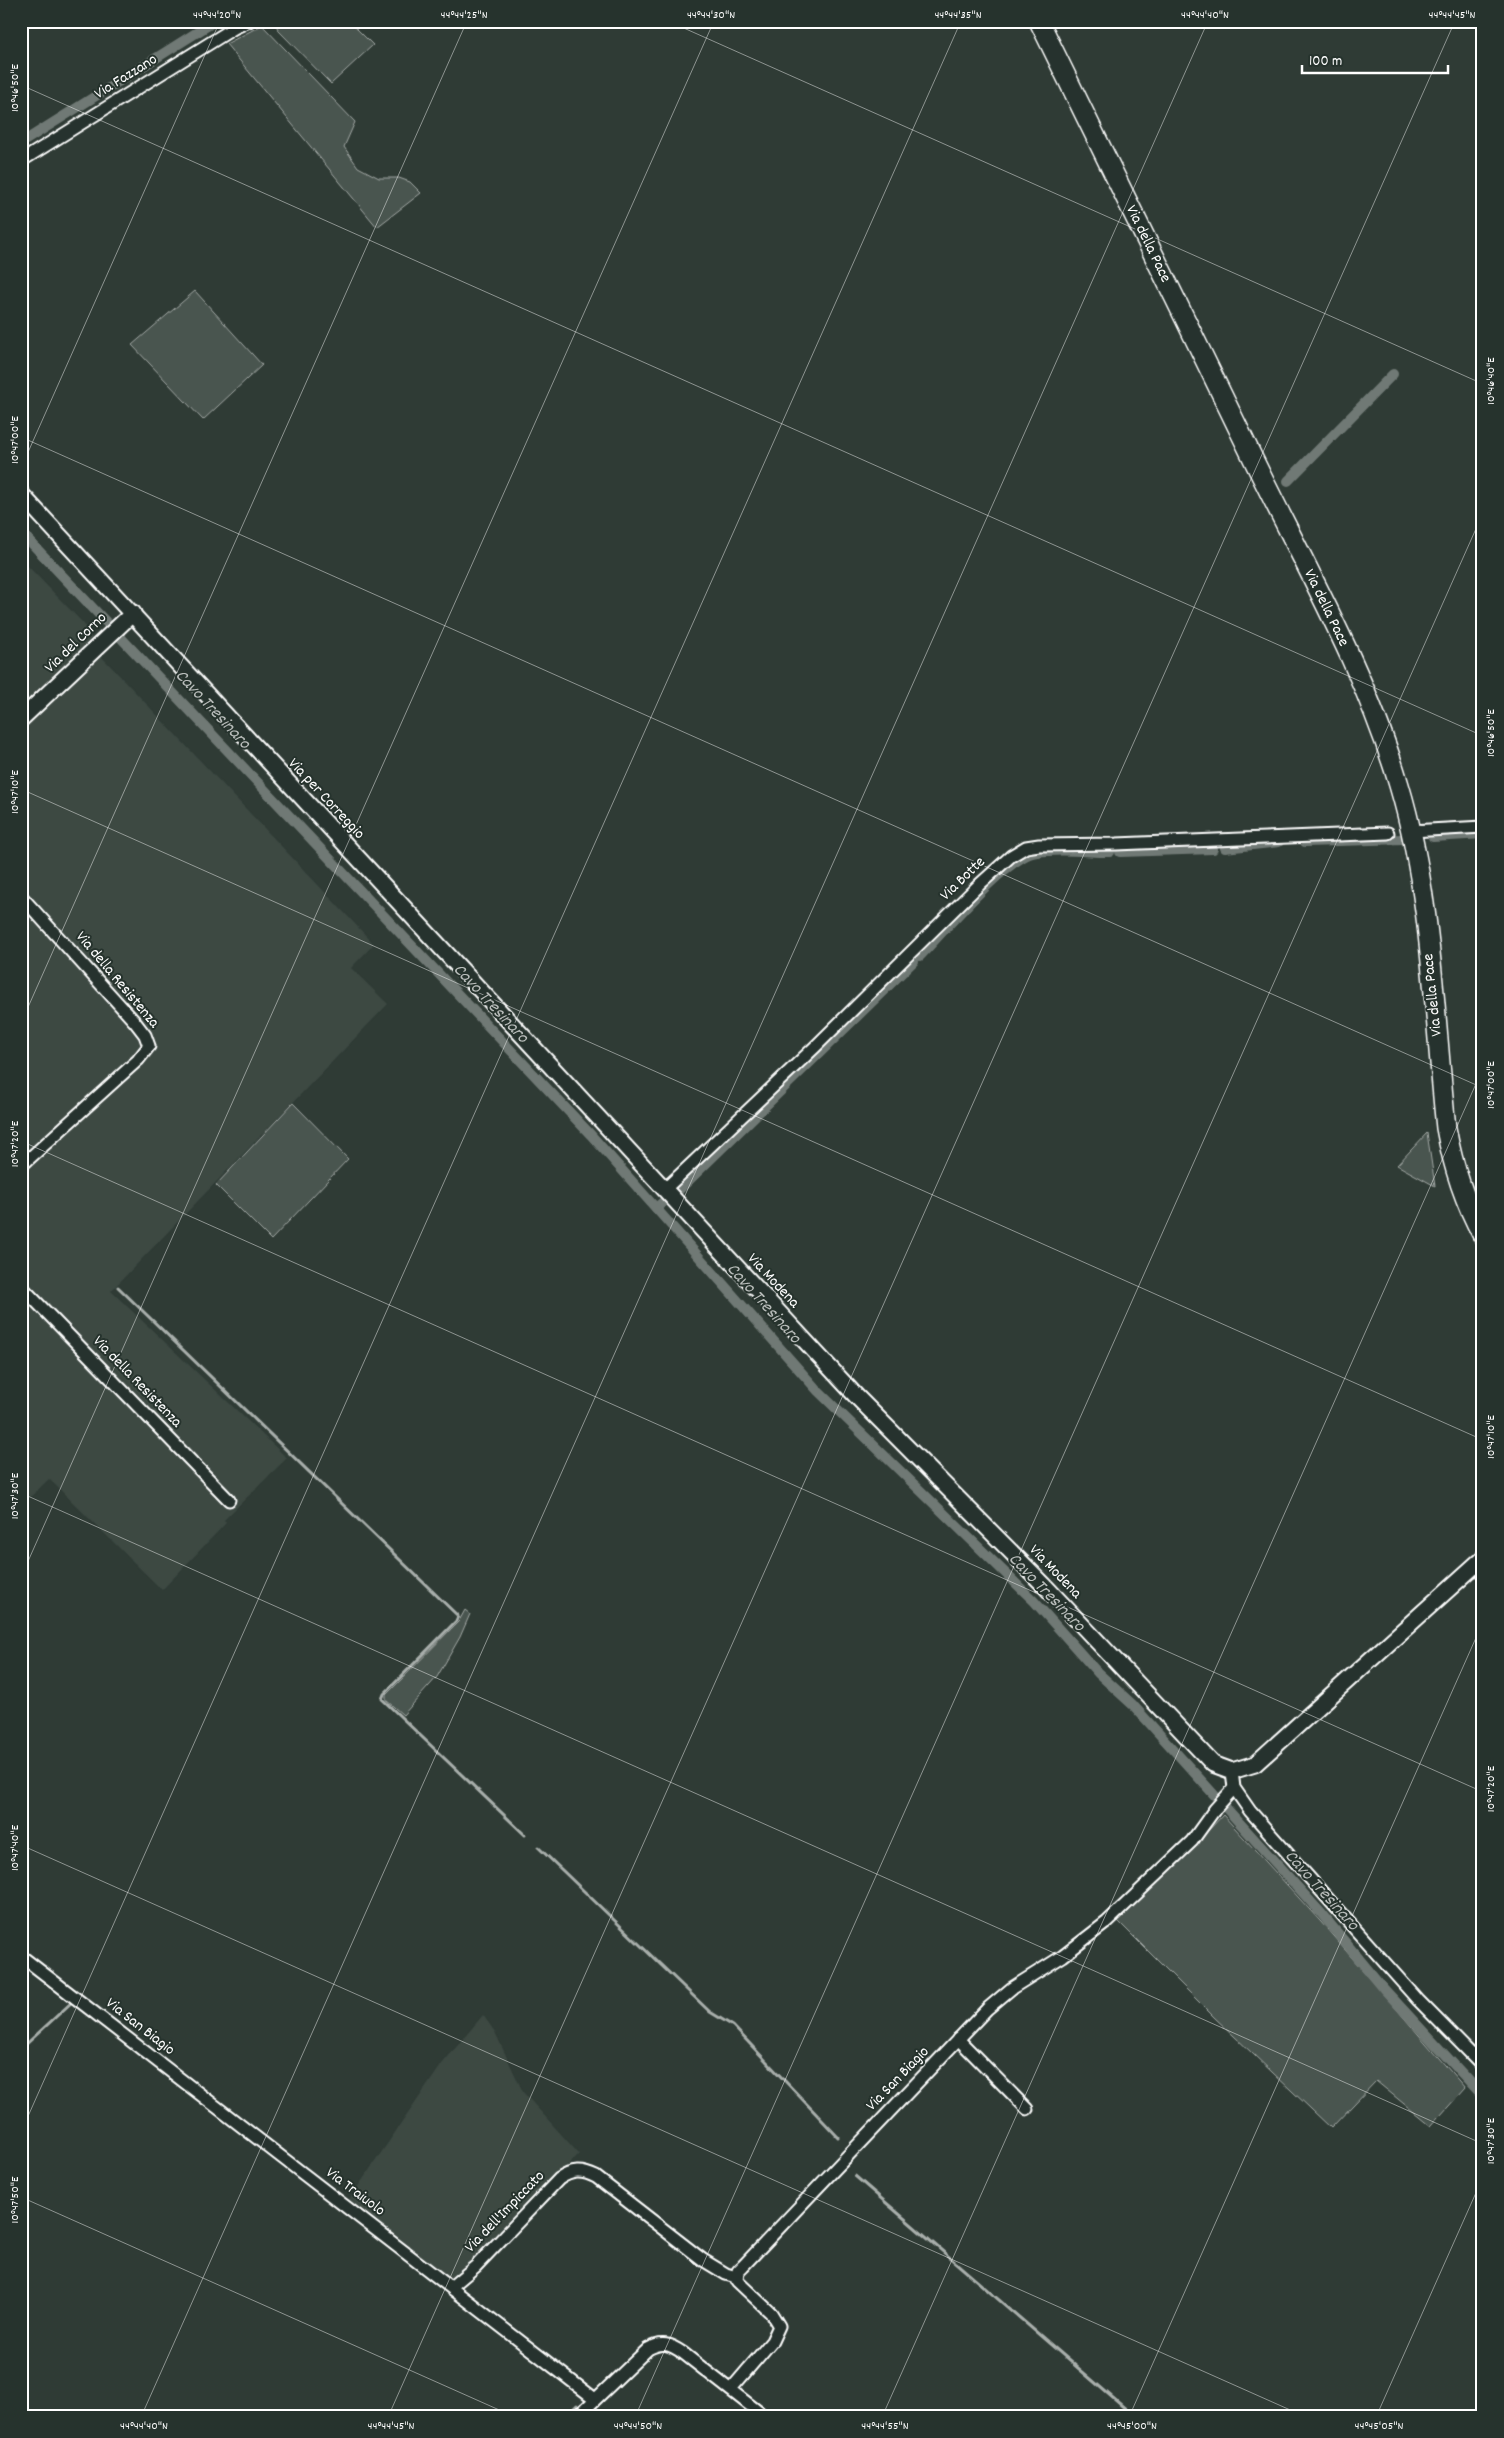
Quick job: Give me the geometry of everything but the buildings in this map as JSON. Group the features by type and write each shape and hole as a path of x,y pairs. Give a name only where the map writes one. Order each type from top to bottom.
{"main road":[{"name":"Via della Pace","path":"1039,21 1365,690 1390,756 1411,831 1422,892 1448,1136 1459,1184 1483,1236"}],"street":[{"name":"Via Fazzano","path":"21,161 234,28 249,21"},
{"name":"Via per Correggio","path":"21,494 128,618 607,1127"},
{"name":"Via del Corno","path":"21,719 128,618"},
{"path":"1411,831 1483,827"},
{"name":"Via Botte","path":"664,1190 816,1047 980,884 1012,856 1026,847 1388,833"},
{"name":"Via della Resistenza","path":"21,896 135,1022 145,1035 149,1046 138,1060 21,1166"},
{"name":"Via Modena","path":"607,1127 856,1397 1044,1585 1203,1756 1213,1764 1232,1771"},
{"name":"Via della Resistenza","path":"21,1286 229,1500"},
{"path":"1483,1558 1264,1757 1245,1769 1232,1771 1232,1792 1388,1967 1483,2066"},
{"name":"Via San Biagio","path":"736,2277 743,2266 958,2039 1004,1994 1076,1947 1107,1922 1192,1841 1215,1809 1232,1792"},
{"name":"Via San Biagio","path":"21,1956 238,2124"},
{"path":"958,2039 1027,2109"},
{"name":"Via Traiuolo","path":"238,2124 451,2287"},
{"name":"Via dell'Impiccato","path":"451,2287 476,2266 559,2179 567,2173 576,2171 596,2177 713,2267 736,2277"},
{"path":"731,2389 772,2341 778,2326 771,2313 740,2286 736,2277"},
{"path":"451,2287 595,2399"},
{"path":"577,2417 648,2349 662,2343 673,2346 683,2353 765,2417"}],"shaded area":[{"path":"274,21 349,21 373,45 331,84 279,31"},
{"path":"262,25 355,122 344,147 358,167 379,178 399,178 410,182 421,193 377,227 226,44"},
{"path":"195,291 262,365 203,420 132,345"},
{"path":"21,559 84,624 102,657 374,944 351,968 388,1004 111,1291 287,1458 224,1520 226,1523 162,1590 49,1479 21,1506"},
{"path":"293,1103 348,1159 271,1240 216,1185"},
{"path":"1427,1133 1435,1186 1397,1165"},
{"path":"465,1610 470,1614 460,1637 437,1677 403,1715 386,1700 386,1695 459,1621"},
{"path":"1223,1815 1320,1921 1465,2088 1431,2126 1376,2081 1331,2128 1214,2017 1118,1921 1177,1864"},
{"path":"483,2015 495,2032 523,2092 579,2154 478,2257 457,2275 451,2277 446,2276 348,2201 442,2064"}],"waterway":[{"path":"21,143 215,21"},
{"path":"1288,481 1393,374"},
{"name":"Cavo Tresinaro","path":"21,532 591,1135 818,1391 1034,1601 1098,1673 1133,1705 1321,1913 1384,1989 1483,2096"},
{"path":"1433,837 1483,834"},
{"path":"1305,842 1404,839"},
{"path":"1225,848 1279,842"},
{"path":"1120,852 1213,849"},
{"path":"920,956 976,896 1010,866 1025,856 1037,852 1055,850 1110,852"},
{"path":"677,1192 914,961"},
{"path":"656,1208 664,1201"},
{"path":"118,1287 458,1616 456,1621 384,1694 382,1699 525,1835"},
{"path":"538,1847 710,2012 733,2026 838,2137"},
{"path":"21,2049 72,2002"},
{"path":"855,2176 1135,2417"},
{"path":"565,2417 577,2405"}]}
